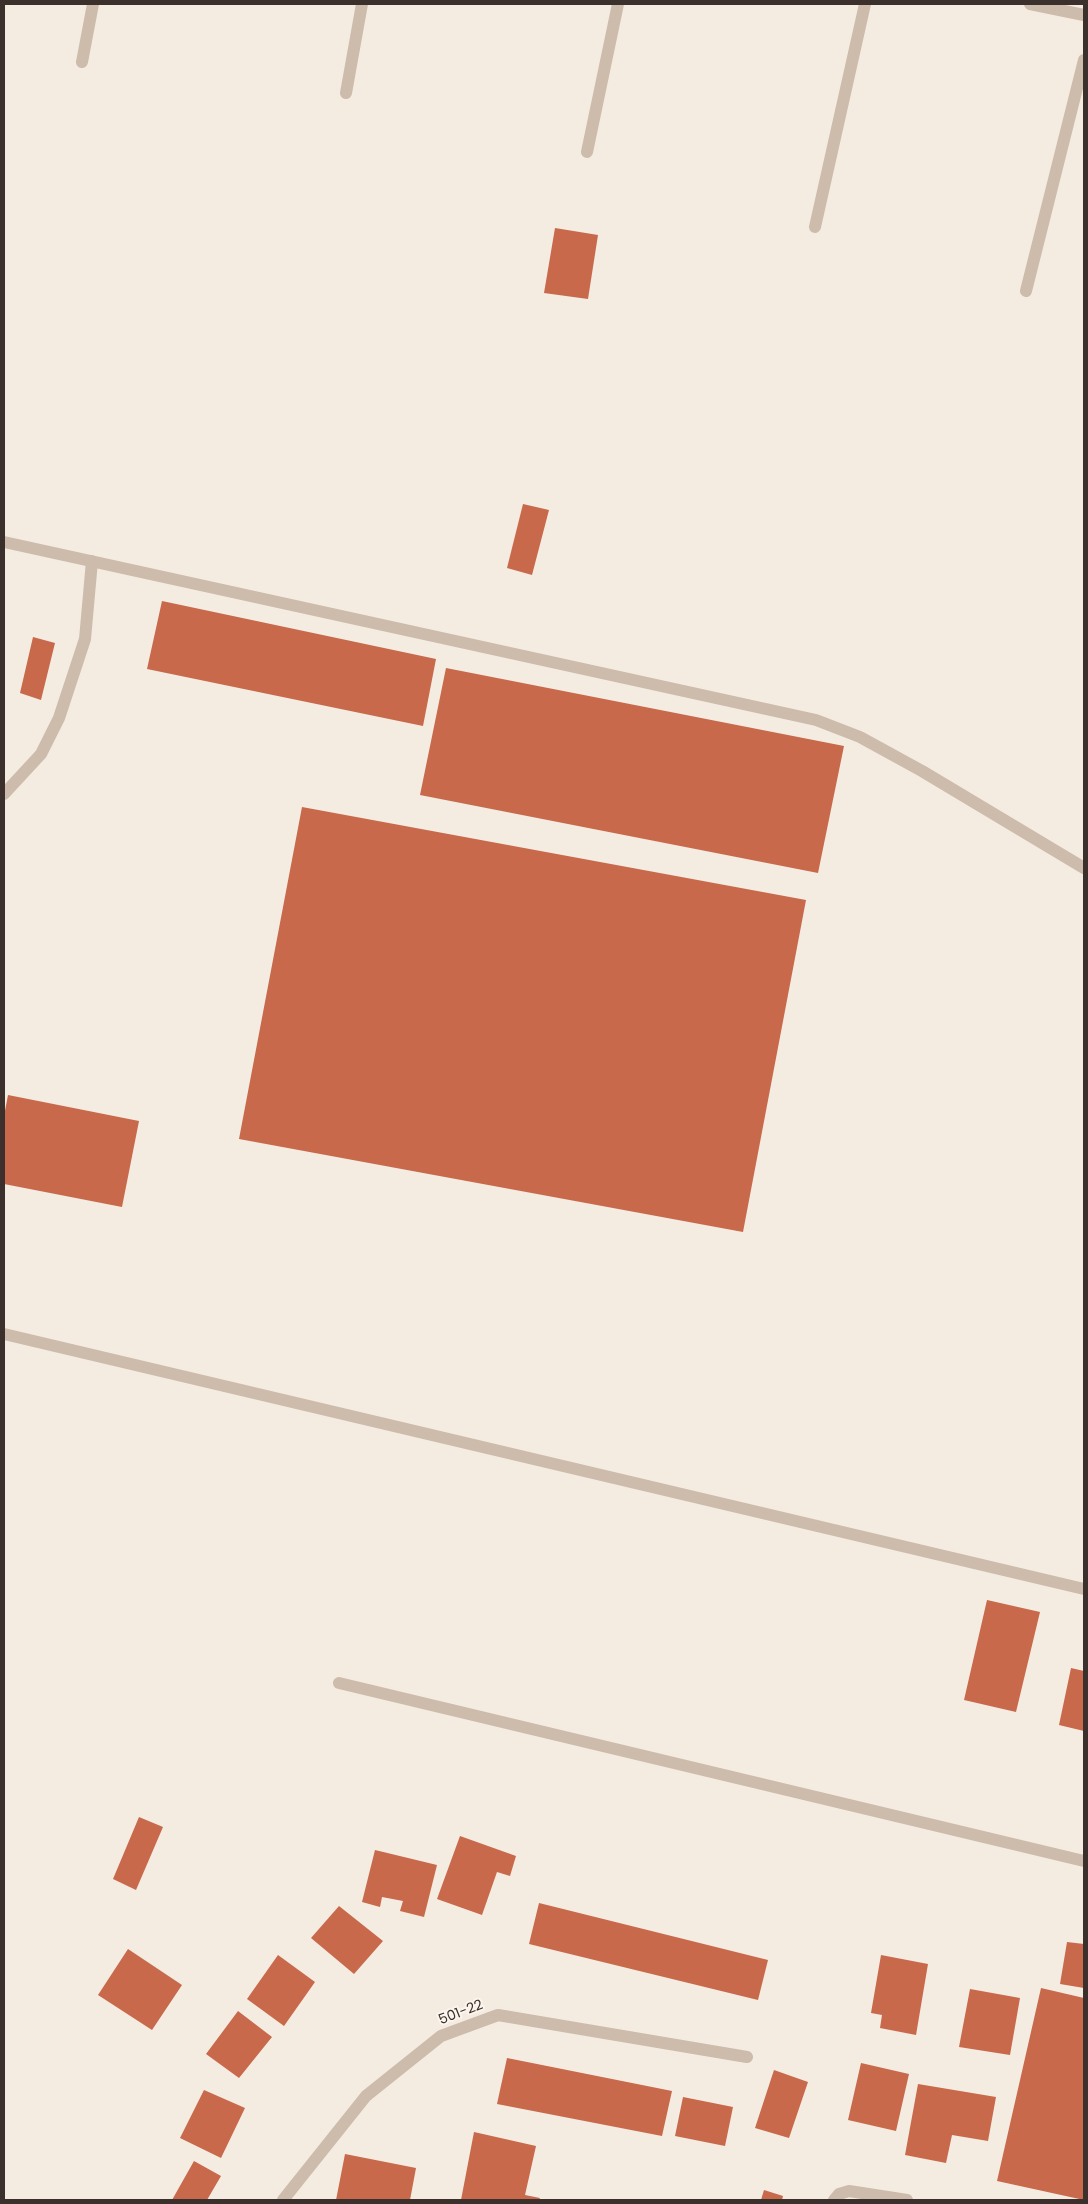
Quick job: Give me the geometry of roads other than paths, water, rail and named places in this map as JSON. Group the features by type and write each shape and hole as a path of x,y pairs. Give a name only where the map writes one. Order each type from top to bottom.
{"street":[{"path":"82,62 93,4"},
{"path":"346,93 362,4"},
{"path":"587,152 618,4"},
{"path":"815,227 865,4"},
{"path":"1030,4 1084,15"},
{"path":"1026,291 1084,60"},
{"path":"4,542 816,720 860,738 922,771 1084,868"},
{"path":"4,794 41,754 59,718 85,639 92,561"},
{"path":"4,1334 1084,1589"},
{"path":"339,1683 1084,1861"},
{"name":"501-22","path":"283,2200 366,2096 441,2036 498,2015 747,2057"},
{"path":"834,2200 839,2194 849,2191 907,2200"}]}
